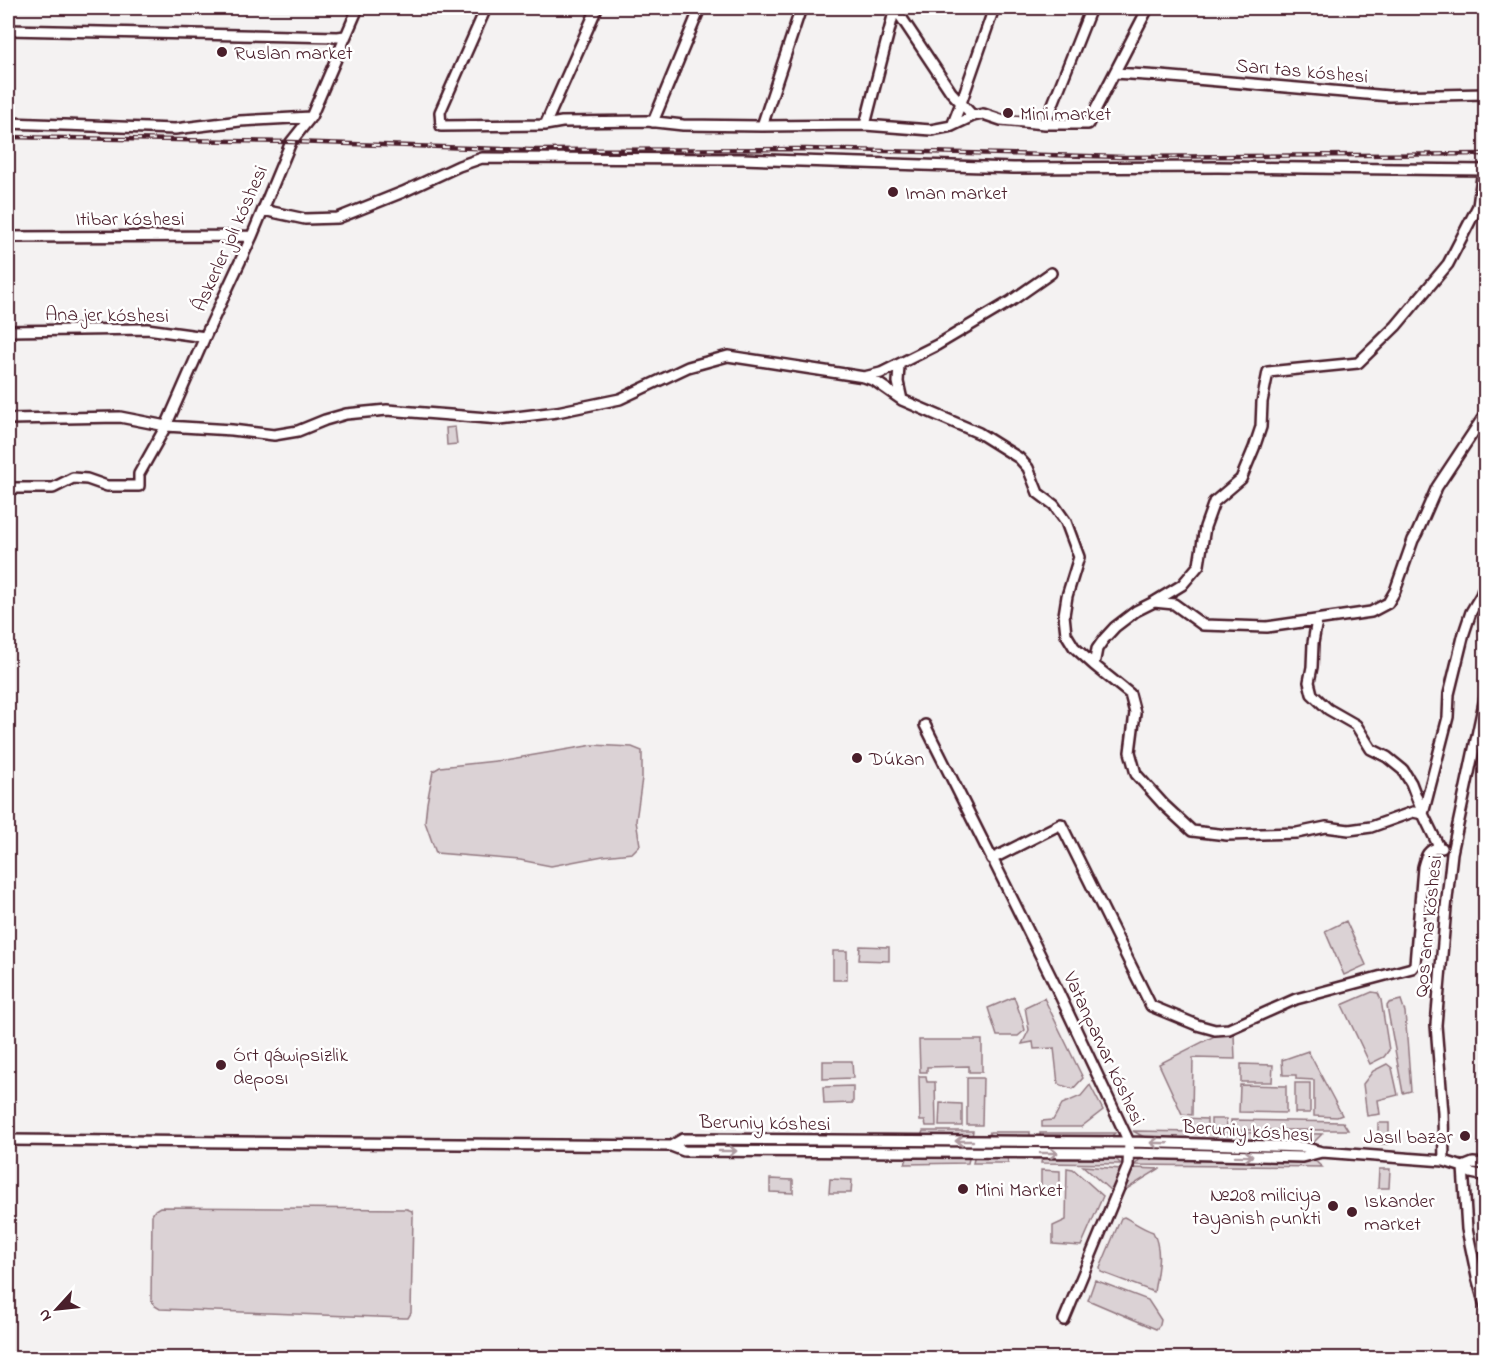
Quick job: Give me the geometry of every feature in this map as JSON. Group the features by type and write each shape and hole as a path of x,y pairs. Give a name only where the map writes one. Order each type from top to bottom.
{"street":[{"name":"Áskerler jolı kóshesi","path":"8,488 53,488 73,478 87,479 107,486 139,486 139,474 166,426 252,236 291,142 311,117 358,8"},
{"path":"486,8 440,112 441,126 653,122 683,125 762,126 865,124 931,130 952,126 983,114 1001,120 1044,124 1088,124 1148,8"},
{"path":"545,125 597,8"},
{"path":"653,122 700,8"},
{"path":"762,126 801,8"},
{"path":"865,124 895,8"},
{"path":"895,8 951,92 973,116"},
{"path":"952,126 994,8"},
{"path":"1044,124 1091,8"},
{"path":"8,30 345,36"},
{"name":"Sarı tas kóshesi","path":"1116,73 1389,96 1485,94"},
{"path":"8,123 175,129 240,121 311,117"},
{"path":"263,210 305,219 338,218 482,158 743,159 1013,168 1484,169 1478,206 1448,264 1396,326 1358,363 1268,372 1262,402 1261,427 1254,448 1241,479 1214,502 1205,527 1199,565 1182,585 1136,611 1115,627 1097,649 1094,665"},
{"name":"Itibar kóshesi","path":"8,237 252,236"},
{"path":"864,376 881,373 937,345 1011,301 1051,273"},
{"name":"Ana jer kóshesi","path":"8,331 147,330 205,337"},
{"path":"8,419 120,417 166,426 274,435 298,431 346,414 387,410 500,418 557,412 620,399 688,367 728,356 864,376 902,400 979,433 1019,458 1028,468 1038,493 1054,505 1066,522 1079,557 1067,596 1064,615 1066,634 1074,647 1130,694 1135,713 1130,752 1136,774 1192,831 1227,835 1297,833 1326,827 1349,830 1371,826 1413,812 1423,814"},
{"path":"899,365 898,382 902,400"},
{"path":"1154,602 1174,604 1203,625 1267,627 1371,612 1388,603 1437,487 1485,413"},
{"path":"1423,814 1448,717 1449,694 1464,633 1470,612 1481,595 1485,581"},
{"path":"1317,620 1309,682 1312,694 1328,709 1356,725 1371,749 1387,757 1403,770 1439,847"},
{"name":"Qos arna kóshesi","path":"1444,1161 1436,1024 1452,853 1485,696"},
{"name":"Vatanparvar kóshesi","path":"925,725 1056,987 1129,1142 1128,1166 1064,1320"},
{"path":"993,861 1061,824 1151,1006 1176,1018 1215,1030 1229,1029 1296,999 1412,968 1415,964 1426,854 1439,847 1452,853"},
{"name":"Beruniy kóshesi","path":"671,1146 683,1139 1129,1142 1302,1147 1322,1152"},
{"path":"8,1140 671,1146"},
{"path":"811,1140 811,1151"},
{"name":"Beruniy kóshesi","path":"671,1146 684,1151 1129,1153 1302,1157 1322,1152"},
{"path":"1322,1152 1444,1161 1463,1167 1471,1173 1485,1176"},
{"path":"1463,1167 1473,1163 1485,1164"},
{"path":"1463,1167 1467,1229 1485,1309"}],"shaded area":[{"path":"1473,8 1485,8 1485,43 1479,9"},
{"path":"455,427 457,444 447,445 446,428"},
{"path":"593,745 632,747 642,751 642,778 636,821 640,845 632,853 551,866 520,860 436,853 425,822 433,771 440,767 505,760"},
{"path":"1346,921 1366,965 1344,975 1325,931"},
{"path":"860,946 889,947 889,961 859,960"},
{"path":"833,951 847,951 847,980 833,980"},
{"path":"1372,992 1378,993 1381,1000 1389,1050 1384,1057 1370,1064 1342,1005"},
{"path":"1014,997 1025,1030 1018,1036 997,1036 988,1008"},
{"path":"1044,998 1083,1078 1073,1089 1058,1084 1054,1048 1034,1049 1033,1042 1022,1044 1029,1030 1025,1007"},
{"path":"1401,1000 1405,1012 1411,1091 1403,1093 1387,1006 1389,1003"},
{"path":"1226,1030 1234,1034 1235,1059 1193,1058 1192,1115 1182,1114 1159,1064"},
{"path":"919,1040 982,1040 982,1072 969,1072 969,1066 927,1067 927,1072 920,1072"},
{"path":"1308,1051 1342,1115 1337,1117 1314,1116 1314,1080 1296,1079 1296,1075 1283,1075 1282,1060"},
{"path":"823,1061 852,1061 853,1078 823,1079"},
{"path":"1241,1064 1273,1065 1272,1082 1241,1082"},
{"path":"1387,1064 1392,1068 1398,1095 1378,1100 1380,1114 1367,1116 1363,1084 1373,1071"},
{"path":"919,1076 926,1076 927,1082 935,1082 936,1126 926,1126 925,1121 920,1121"},
{"path":"967,1078 983,1078 982,1125 967,1125"},
{"path":"1295,1083 1310,1083 1310,1113 1295,1113"},
{"path":"1090,1085 1103,1110 1081,1127 1042,1127 1042,1121 1053,1120 1062,1104 1081,1096"},
{"path":"1240,1085 1286,1086 1286,1113 1239,1112"},
{"path":"853,1086 853,1103 824,1104 823,1087"},
{"path":"940,1103 962,1104 962,1126 939,1126"},
{"path":"1183,1118 1207,1119 1207,1130 1188,1129"},
{"path":"1211,1119 1226,1119 1227,1129 1211,1129"},
{"path":"1231,1120 1343,1122 1348,1130 1231,1130"},
{"path":"1378,1123 1389,1123 1389,1144 1378,1144"},
{"path":"923,1131 973,1131 972,1137 921,1136"},
{"path":"1133,1131 1322,1134 1314,1142 1144,1137"},
{"path":"990,1132 1030,1132 1030,1138 988,1137"},
{"path":"1040,1133 1115,1133 1109,1138 1040,1138"},
{"path":"970,1154 968,1163 905,1164 908,1156"},
{"path":"975,1155 1007,1156 1008,1163 973,1163"},
{"path":"1147,1156 1314,1160 1322,1167 1135,1165"},
{"path":"1042,1157 1113,1157 1121,1164 1041,1163"},
{"path":"1083,1166 1121,1169 1112,1192"},
{"path":"1067,1168 1073,1169 1103,1196 1081,1246 1053,1244 1053,1226 1066,1220"},
{"path":"1132,1168 1159,1169 1122,1192"},
{"path":"1379,1169 1390,1169 1389,1188 1378,1188"},
{"path":"1041,1170 1060,1171 1060,1190 1041,1190"},
{"path":"770,1179 793,1180 793,1193 770,1192"},
{"path":"830,1179 852,1180 851,1193 829,1193"},
{"path":"160,1207 407,1209 412,1211 411,1313 408,1318 404,1318 160,1309 151,1300 152,1215"},
{"path":"1124,1217 1153,1232 1156,1239 1158,1262 1154,1292 1101,1272 1100,1268 1121,1218"},
{"path":"1095,1280 1148,1300 1161,1320 1160,1325 1156,1329 1088,1300"}],"railway":[{"path":"8,137 291,142 530,150 806,149 1125,157 1486,154"}],"place":[{"name":"Ruslan market","path":"222,52"},
{"name":"Mini market","path":"1008,113"},
{"name":"Iman market","path":"893,192"},
{"name":"Dúkan","path":"857,758"},
{"name":"Órt qáwipsizlik deposı","path":"221,1065"},
{"name":"Jasıl bazar","path":"1465,1136"},
{"name":"Mini Market","path":"963,1189"},
{"name":"№208 miliciya tayanish punkti","path":"1333,1206"},
{"name":"Iskander market","path":"1352,1212"}]}
